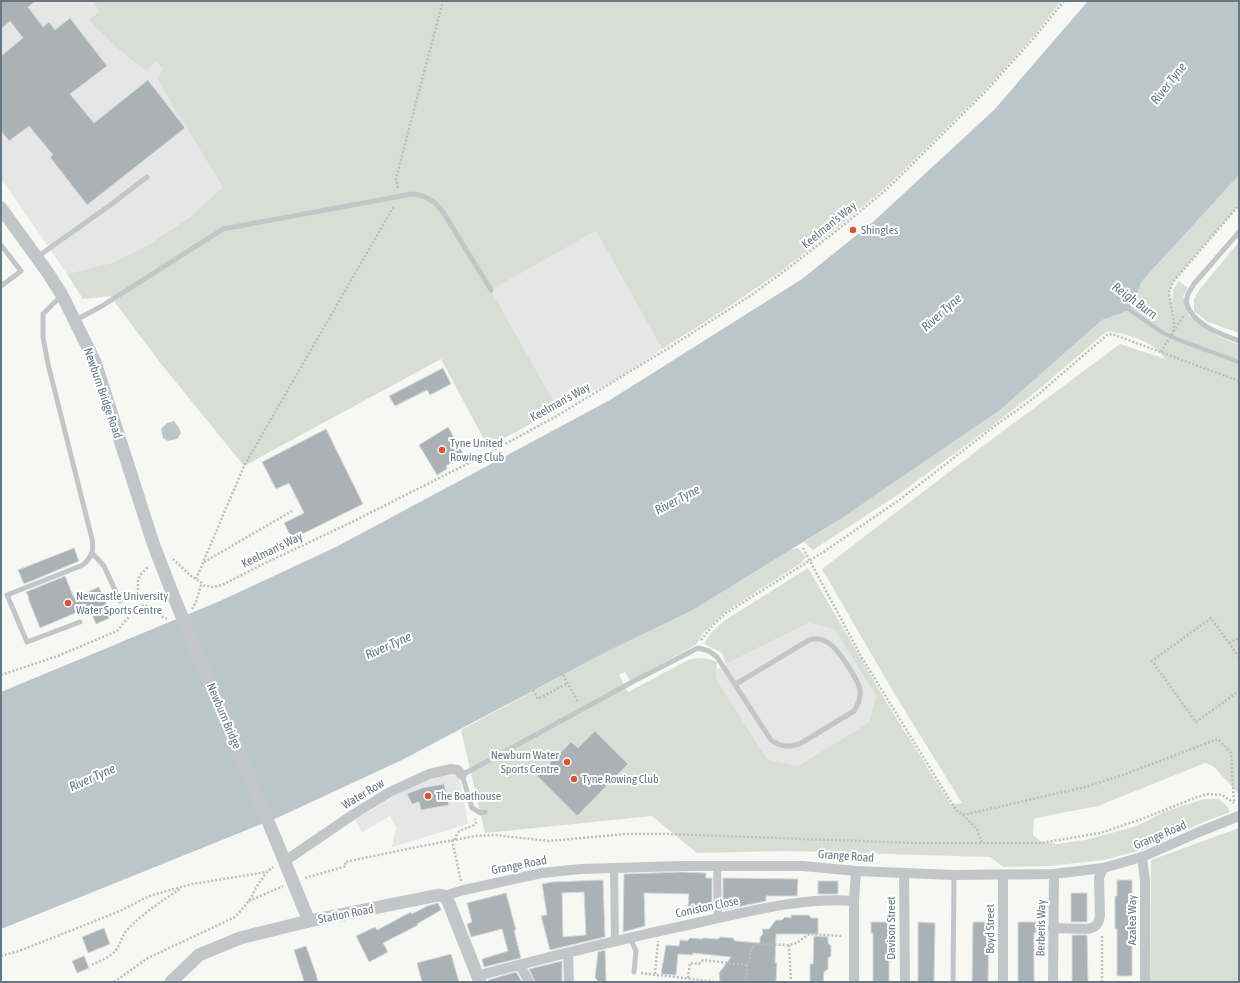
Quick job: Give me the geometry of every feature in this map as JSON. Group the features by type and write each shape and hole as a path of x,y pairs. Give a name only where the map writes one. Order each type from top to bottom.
{"street":[{"name":"Newburn Bridge Road","path":"1,208 62,295 95,362 158,558 173,595"},
{"name":"Newburn Bridge","path":"173,595 284,861"},
{"name":"Water Row","path":"284,861 354,814 390,792 429,774 451,769 458,770 462,775"},
{"name":"Grange Road","path":"444,896 464,890 542,873 581,868 803,866 856,871 954,875 1054,874 1103,868 1142,858 1199,832 1238,817"},
{"name":"Azalea Way","path":"1142,858 1145,881 1146,982"},
{"path":"284,861 309,921"},
{"path":"717,866 718,918"},
{"path":"614,868 615,942"},
{"path":"1054,928 1088,929 1093,928 1099,921 1098,878 1103,868"},
{"path":"854,982 854,901 856,871"},
{"name":"Davison Street","path":"904,873 905,982"},
{"name":"Berberis Way","path":"1053,982 1054,874"},
{"name":"Boyd Street","path":"1003,875 1003,982"},
{"name":"Station Road","path":"170,982 199,955 240,938 309,921 439,895 444,896"},
{"path":"444,896 448,901 478,979"},
{"name":"Coniston Close","path":"478,979 520,965 568,953 659,931 761,909 824,900 854,901"},
{"path":"568,953 569,982"},
{"path":"520,965 529,982"}],"lane":[{"path":"37,258 147,177"},
{"path":"75,321 102,306 223,229 412,194 421,194 437,204 491,290"},
{"path":"1239,232 1194,284 1188,294 1186,302 1192,315 1205,326 1213,331 1239,341"},
{"path":"1,245 21,271 1,286"},
{"path":"62,295 43,314 43,337 48,364 92,539 92,553 83,565 7,595 27,642 80,622"},
{"path":"92,553 104,566 120,601"},
{"path":"486,812 481,813 472,808 462,775 652,671 698,648 709,651 717,657 736,684 771,740 778,745 789,747 796,746 854,711 860,694 856,680 836,649 827,642 818,639 809,640 736,684"},
{"path":"953,982 954,875"},
{"path":"630,938 636,951 634,972"}],"path":[{"path":"196,579 244,466 399,196 396,178 443,1"},
{"name":"Keelman's Way","path":"201,585 213,587 232,580 257,566 350,523 481,457 575,406 750,296 840,228 887,189 987,90 1034,39 1064,1"},
{"path":"1173,332 1174,315 1169,293 1173,282 1239,205"},
{"path":"1161,352 1188,309"},
{"path":"698,648 704,636 726,613 810,561 902,498 996,425 1034,398 1107,335 1112,334 1239,381"},
{"path":"204,562 292,511"},
{"path":"804,548 862,658 956,810 977,829 982,843"},
{"path":"138,606 138,580 140,575 158,558 168,556 191,576 201,582 196,602 187,612"},
{"path":"1,675 55,657 117,630 138,606 145,604 151,606 166,619 170,620 176,617"},
{"path":"1239,657 1211,618 1152,662 1196,722 1239,691"},
{"path":"1229,643 1239,638"},
{"path":"563,674 582,709"},
{"path":"533,690 538,699 568,683"},
{"path":"963,816 1085,787 1123,775 1218,739 1231,753 1234,803 1238,817"},
{"path":"249,901 293,882 346,866 345,862 475,836 495,835 549,841 625,834 667,834 915,843 1041,844 1100,833 1208,794 1222,796 1234,803"},
{"path":"464,890 454,840 458,831 476,823 470,803"},
{"path":"114,982 148,958 235,917 249,901 256,886 267,872 274,866 284,861"},
{"path":"1,956 19,951 75,929 122,910 145,898 192,884 267,872"},
{"path":"92,965 114,953 118,949 123,935 128,928 157,904 182,887"},
{"path":"1099,921 1102,934 1102,982"},
{"path":"655,974 659,931"},
{"path":"744,982 746,979 747,965 751,950 756,944 789,945 797,943 808,934 854,937"},
{"path":"789,945 791,982"},
{"path":"688,978 690,963 700,964 703,960 747,965"},
{"path":"634,972 716,982"}],"shaded area":[{"path":"1,1 93,1 99,12 90,20 117,48 146,70 156,61 163,69 157,79 224,187 190,217 143,248 111,263 67,274 1,180"},
{"path":"93,1 1061,1 1032,38 986,89 886,187 777,274 662,349 596,231 491,290 558,409 488,447 441,359 244,466 162,365 110,296 83,299 67,274 111,263 143,248 190,217 223,187 157,79 163,69 156,61 146,71 117,48 89,20 99,12"},
{"path":"1239,175 1239,205 1173,282 1169,293 1172,304 1173,290 1179,281 1188,288 1183,296 1189,316 1216,335 1239,345 1239,794 1213,766 1205,763 1098,806 1034,819 1033,835 1040,841 1057,844 1085,840 1137,826 1164,812 1204,799 1219,799 1227,806 1230,812 1199,824 1142,850 1103,860 1050,866 1003,867 990,857 787,851 697,853 652,816 485,833 461,730 606,652 693,610 792,549 798,548 806,557 801,563 725,612 703,633 696,645 630,681 625,672 619,675 628,692 688,660 702,658 717,662 717,680 767,759 798,766 869,722 876,696 834,629 808,623 726,664 722,653 704,644 710,634 724,621 808,568 885,700 951,805 962,803 894,693 822,569 1120,344 1165,359 1155,348 1143,341 1107,331 1037,391 899,494 813,550 804,542 842,518 1000,410 1102,320 1130,310 1142,281"},
{"path":"596,231 662,349 620,377 558,409 491,290"},
{"path":"1239,242 1239,333 1208,322 1194,311 1194,299 1200,289"},
{"path":"808,623 834,629 876,696 869,722 798,766 767,759 717,680 716,674 717,669"},
{"path":"450,775 459,776 468,824 392,847 396,828 390,816 362,832 355,820 409,787 429,778"},
{"path":"1239,828 1239,982 1150,982 1151,860"}],"water":[{"name":"River Tyne","path":"1088,1 1239,1 1239,175 1142,281 1130,310 1102,320 1000,410 842,518 693,610 606,652 404,759 279,817 1,929 1,692 220,601 338,546 610,400 802,279 873,222 995,109"},
{"path":"174,421 181,433 177,439 168,441 163,438 161,429 167,423"}],"building":[{"path":"1,1 36,1 28,7 43,27 49,22 55,30 70,18 107,66 70,94 94,123 148,80 185,128 87,205 50,157 53,155 29,126 9,141 1,131 1,56 23,38 10,21 1,29"},
{"path":"443,368 451,384 430,395 427,390 395,406 389,396"},
{"name":"Tyne United Rowing Club","path":"448,427 464,455 446,466 447,469 437,475 419,445"},
{"path":"326,429 363,504 292,539 284,523 304,513 289,483 276,489 262,462"},
{"path":"74,548 79,561 24,584 18,570"},
{"name":"Newcastle University Water Sports Centre","path":"65,576 74,598 99,587 112,617 96,624 89,607 40,628 26,592"},
{"name":"Tyne Rowing Club","path":"595,731 628,764 577,816 537,776 571,742 578,748"},
{"name":"The Boathouse","path":"444,784 449,805 421,810 419,802 412,804 407,794 422,788"},
{"path":"682,872 706,873 706,878 712,878 712,908 688,907 689,894 644,893 645,926 623,932 624,874"},
{"path":"723,878 798,879 797,896 766,896 766,901 723,910"},
{"path":"603,880 605,937 550,950 541,916 547,915 542,884 552,882","holes":["584,892 586,935 563,937 562,893"]},
{"path":"1117,880 1132,880 1132,976 1117,976 1115,896 1117,896"},
{"path":"818,881 838,881 838,894 818,894"},
{"path":"506,893 516,930 514,930 521,958 484,967 482,959 508,951 502,929 471,937 467,924 472,922 467,903"},
{"path":"1071,893 1087,893 1087,922 1071,922"},
{"path":"438,903 441,910 417,924 418,925 383,943 388,952 369,962 356,936 375,927 377,930 411,912 412,914 427,906"},
{"path":"791,915 809,915 811,918 818,918 818,934 776,934 776,982 720,982 719,973 731,957 693,953 692,955 678,954 676,975 661,974 666,945 679,946 680,940 687,941 690,938 718,939 721,937 733,938 735,941 760,943 760,937 763,934 762,929 769,929 776,920 782,920 785,917 791,918"},
{"path":"871,922 889,922 889,982 873,982 873,933 871,933"},
{"path":"918,922 935,923 934,982 918,982"},
{"path":"973,922 989,922 988,982 972,982"},
{"path":"1018,922 1036,922 1036,933 1034,933 1034,982 1018,982"},
{"path":"104,928 110,944 88,953 82,937"},
{"path":"1072,935 1087,935 1088,982 1072,982"},
{"path":"814,936 828,937 828,943 831,946 831,956 828,958 828,969 824,972 823,982 810,982 810,964 813,964"},
{"path":"306,946 318,982 304,982 294,950"},
{"path":"605,950 606,982 599,982 595,978 598,952"},
{"path":"451,954 459,982 422,982 417,963"},
{"path":"84,956 89,968 77,973 72,961"},
{"path":"562,961 562,982 535,982 529,969"},
{"path":"516,972 522,982 489,982 488,980"}],"waterway":[{"name":"Reigh Burn","path":"1127,308 1163,333 1239,362"}],"place":[{"name":"Shingles","path":"853,230"},
{"name":"Tyne United Rowing Club","path":"442,450"},
{"name":"Newcastle University Water Sports Centre","path":"68,603"},
{"name":"Newburn Water Sports Centre","path":"567,762"},
{"name":"Tyne Rowing Club","path":"574,779"},
{"name":"The Boathouse","path":"428,796"}]}
